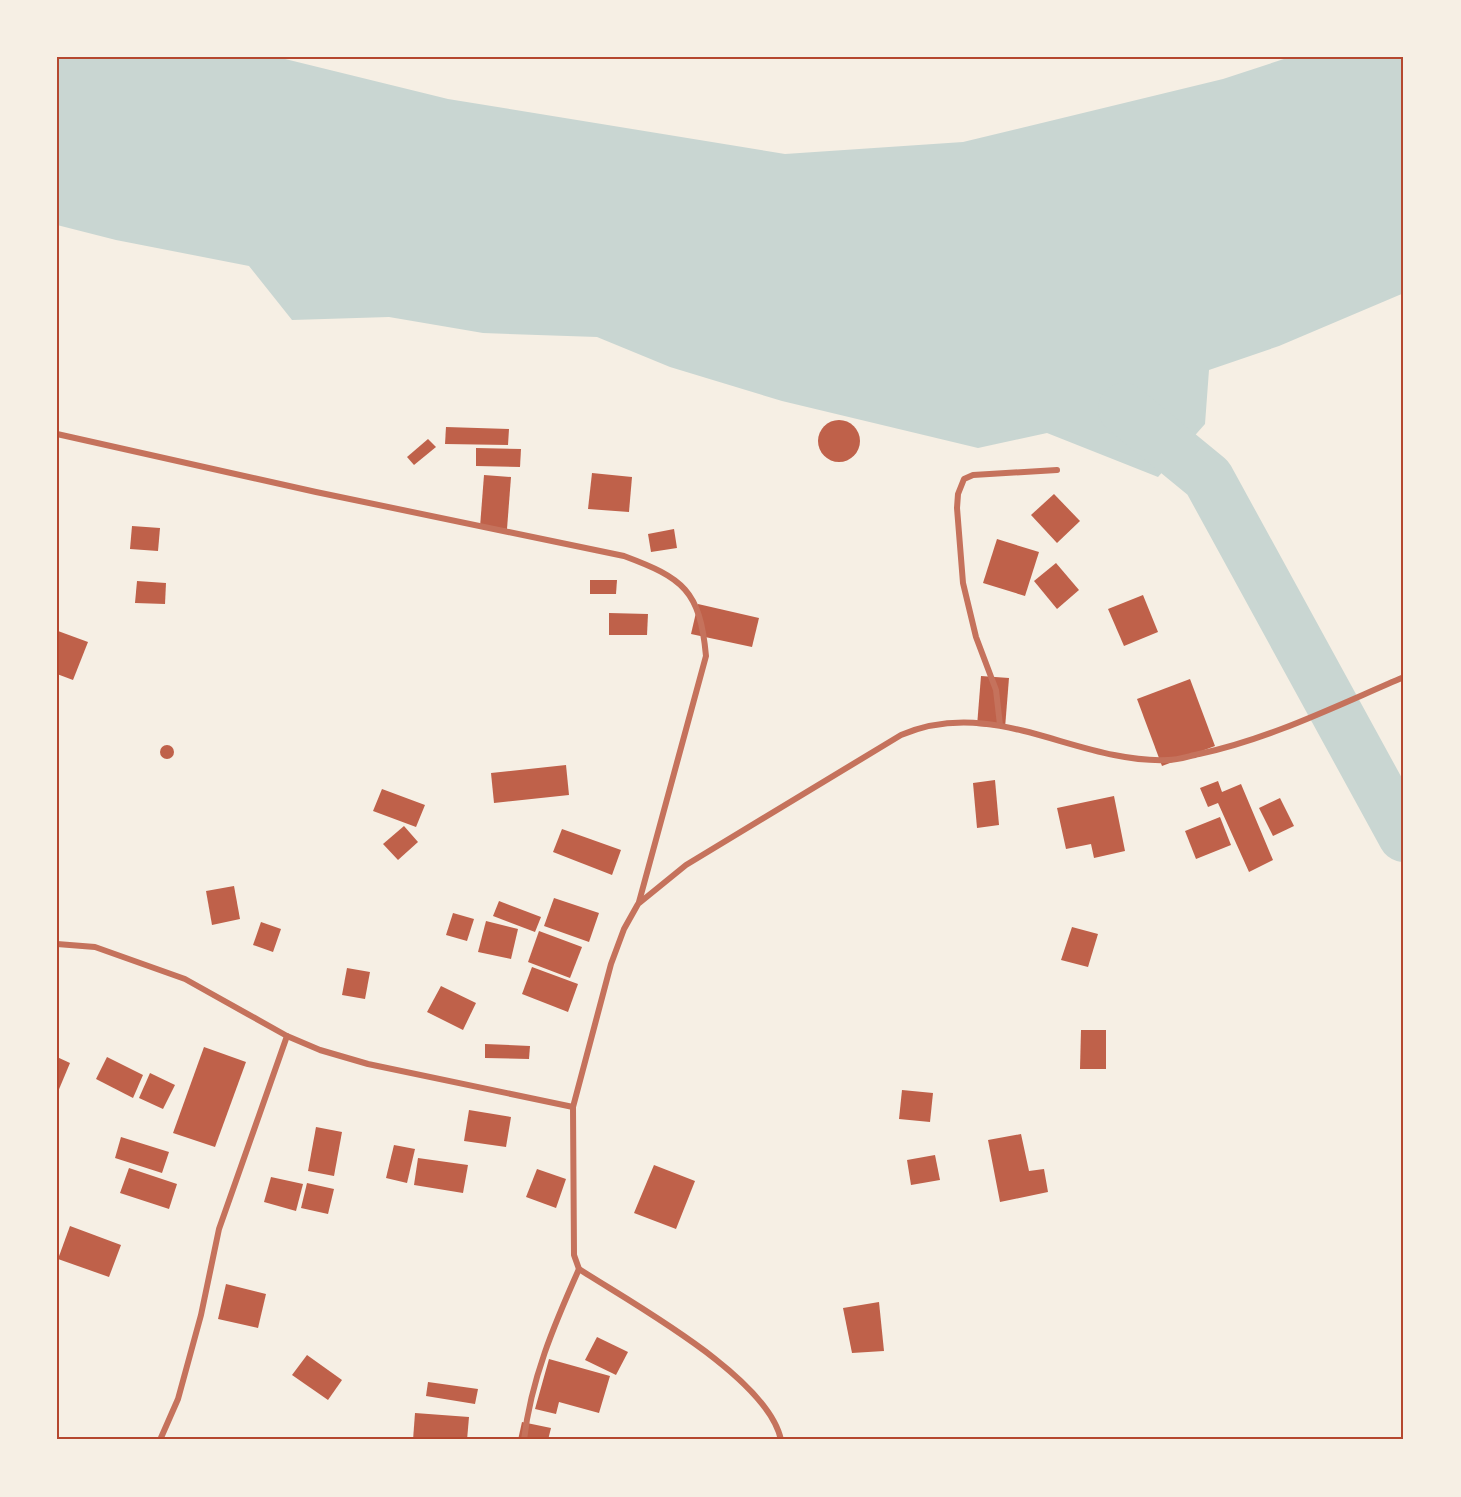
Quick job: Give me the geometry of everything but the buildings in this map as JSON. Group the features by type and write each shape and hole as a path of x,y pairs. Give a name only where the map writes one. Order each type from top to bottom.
{"street":[{"path":"57,434 316,492 624,556 664,570 686,590 697,607 704,632 706,656 638,904 624,929 611,964 573,1107 572,1237 579,1269 547,1340 531,1398 524,1440"},
{"path":"1000,725 996,690 976,637 963,583 958,494 964,479 973,475 1058,470"},
{"path":"638,904 686,865 901,735 924,725 954,723 1000,725 1140,760 1170,760 1244,743 1404,677"},
{"path":"57,944 95,947 185,979 286,1036 368,1064 573,1107"},
{"path":"160,1440 177,1399 201,1315 219,1229 286,1036"},
{"path":"579,1269 693,1343 737,1378 767,1408 778,1424 781,1440"}],"shaded area":[{"path":"57,57 277,57 448,99 785,154 963,142 1223,79 1290,57 1404,57 1404,293 1279,346 1209,370 1205,424 1158,477 1047,433 978,448 782,401 670,367 597,337 483,333 389,317 292,320 249,266 116,240 57,225"}],"waterway":[{"path":"1124,409 1208,478 1404,836"}]}
